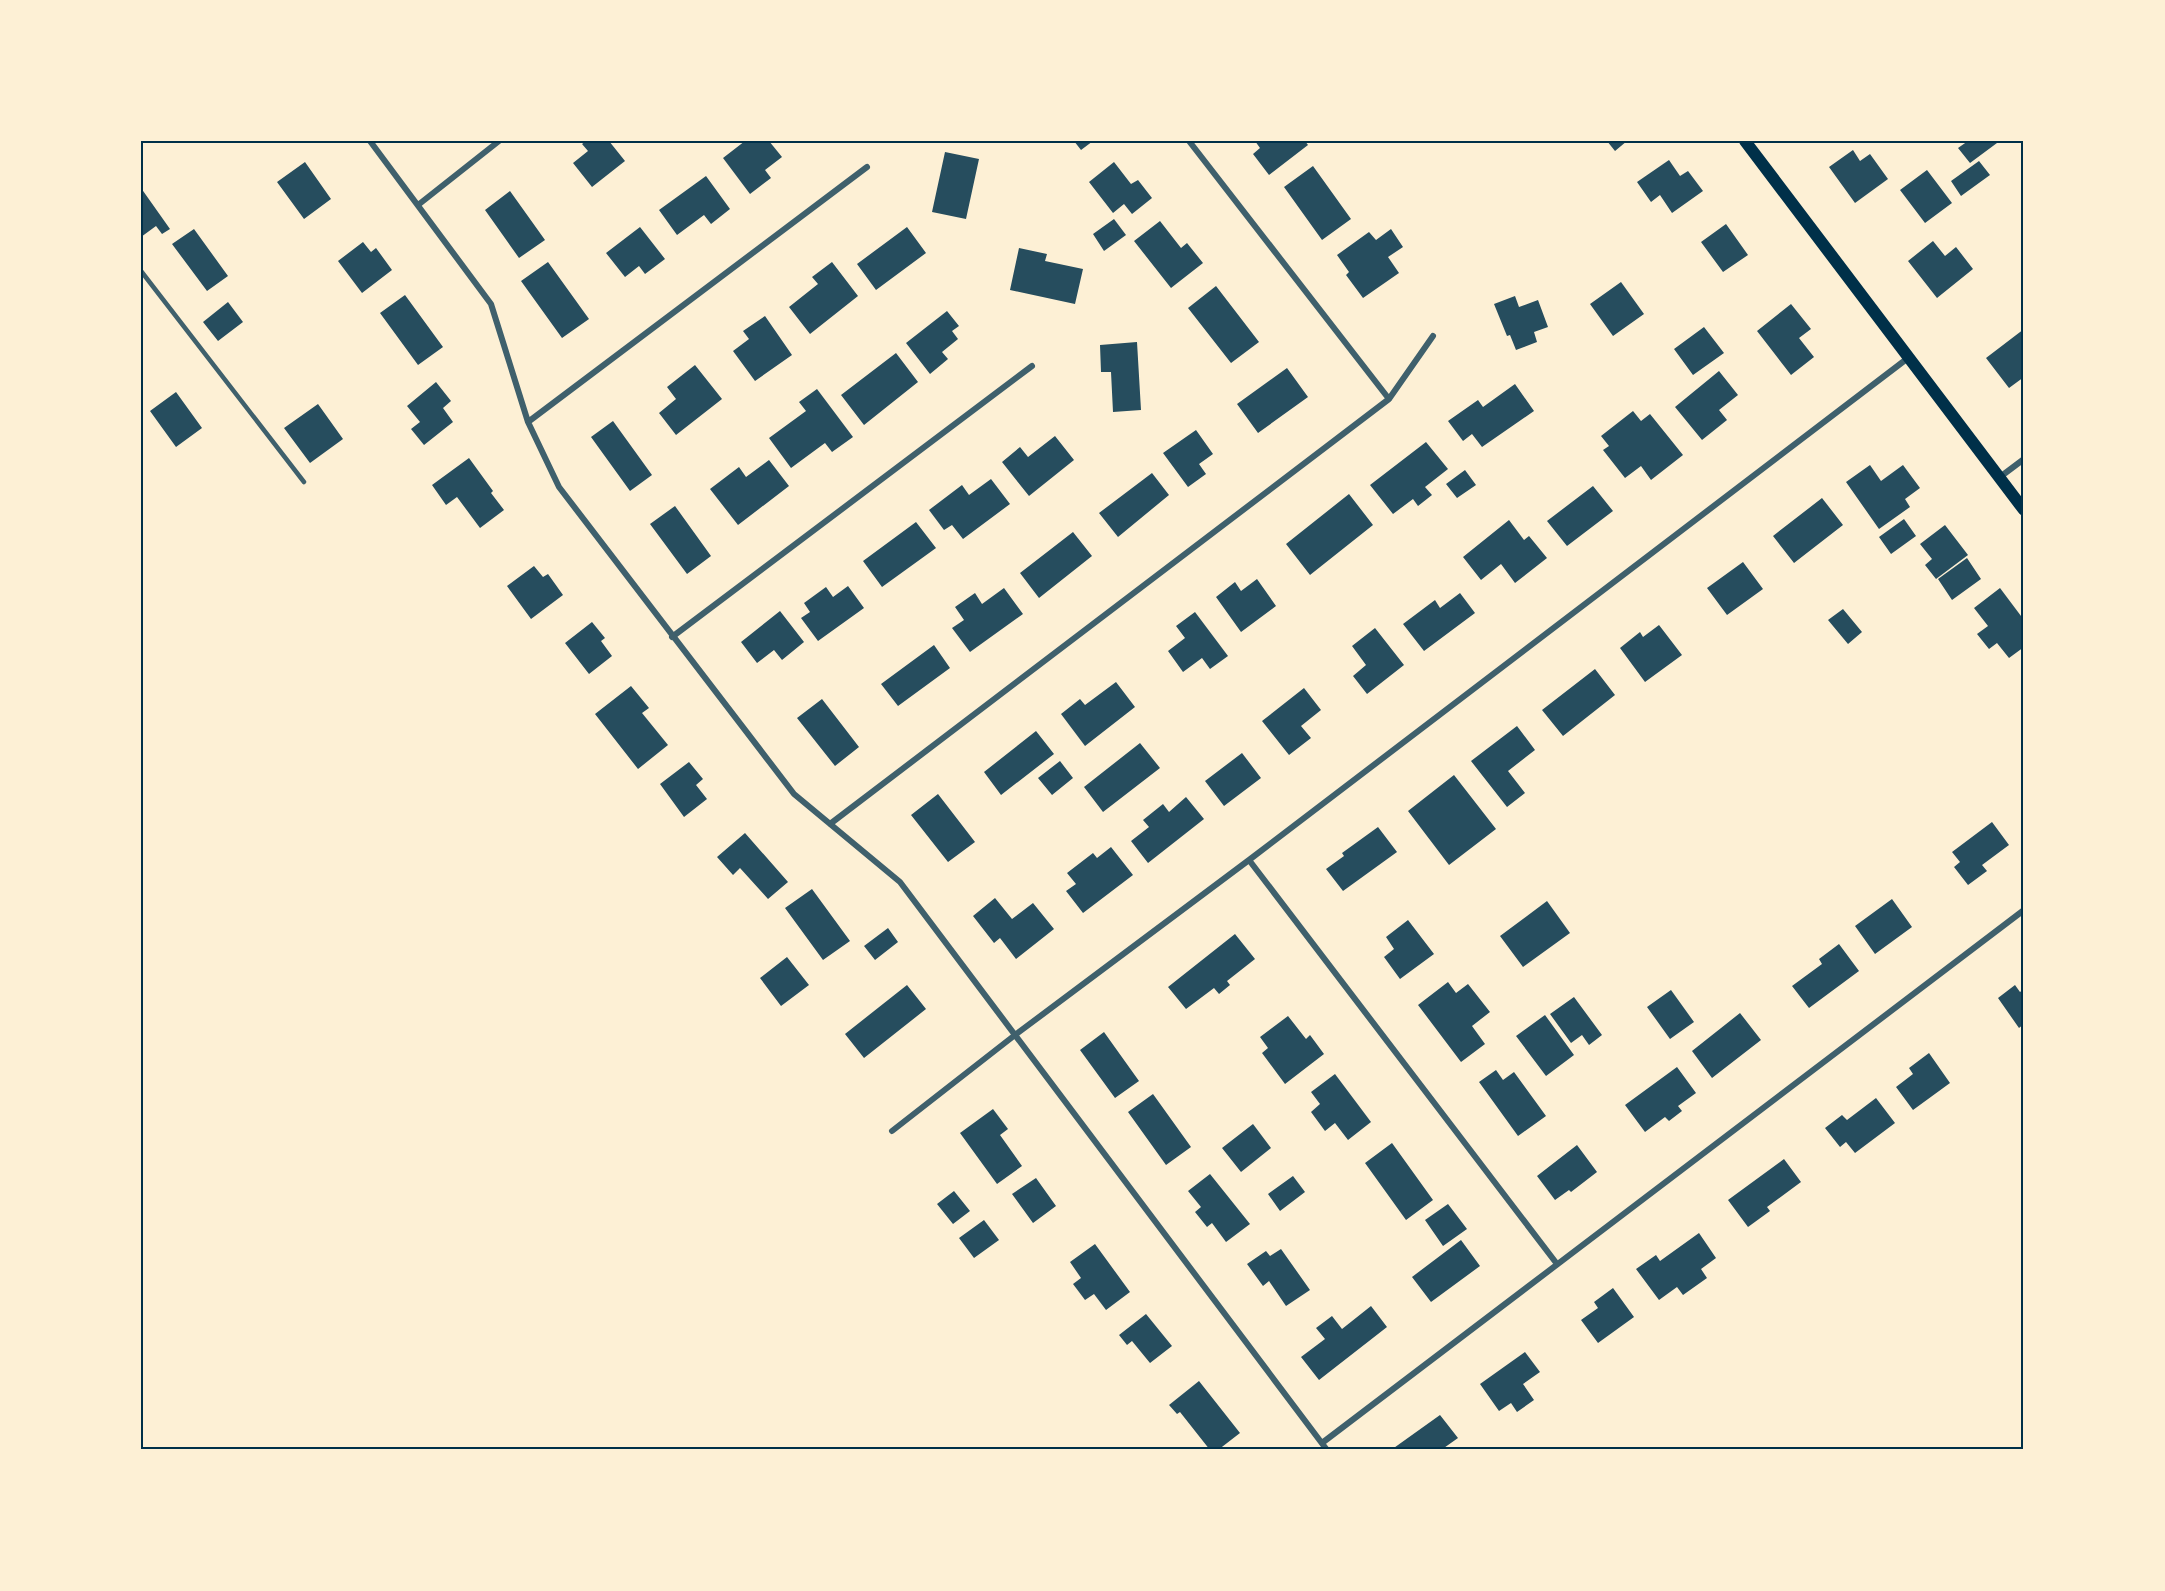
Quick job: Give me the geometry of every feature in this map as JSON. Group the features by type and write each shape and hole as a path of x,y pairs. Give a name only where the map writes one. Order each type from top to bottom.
{"main road":[{"path":"1745,141 2024,510"}],"street":[{"path":"370,141 491,304 528,422 559,487 794,794 900,882 1327,1450"},
{"path":"418,205 499,141"},
{"path":"1189,141 1389,399"},
{"path":"528,422 867,167"},
{"path":"830,824 1389,399 1433,336"},
{"path":"892,1131 1015,1035 1249,860 1909,357"},
{"path":"672,637 1032,366"},
{"path":"1999,477 2024,459"},
{"path":"1249,860 1557,1264"},
{"path":"1322,1443 2024,910"}],"lane":[{"path":"141,271 304,482"}],"building":[{"path":"586,141 609,141 625,161 592,187 573,163 588,151 582,144"},
{"path":"745,141 769,141 782,157 765,170 771,178 750,194 723,158"},
{"path":"1074,141 1093,141 1081,150"},
{"path":"1255,141 1305,141 1308,145 1269,175 1253,154 1260,148"},
{"path":"1607,141 1627,141 1615,151"},
{"path":"1968,141 1996,141 1997,143 1970,163 1958,148"},
{"path":"1853,150 1860,161 1870,154 1888,179 1855,203 1829,167"},
{"path":"945,152 979,159 966,219 932,212"},
{"path":"1669,160 1680,176 1688,171 1703,191 1672,213 1660,195 1651,202 1637,182"},
{"path":"1979,161 1990,175 1961,196 1951,181"},
{"path":"305,162 331,199 304,219 277,182"},
{"path":"1114,162 1131,184 1138,180 1152,198 1132,214 1124,204 1113,213 1089,182"},
{"path":"1313,166 1351,219 1322,240 1284,187"},
{"path":"1927,170 1952,203 1925,223 1900,190"},
{"path":"706,176 730,209 711,224 704,215 677,235 659,210"},
{"path":"141,188 170,229 162,234 156,226 141,237"},
{"path":"510,191 545,240 519,258 485,210"},
{"path":"1114,219 1126,235 1104,251 1093,234"},
{"path":"1160,221 1181,248 1187,243 1203,263 1171,288 1134,241"},
{"path":"1726,224 1748,255 1723,272 1701,242"},
{"path":"640,227 665,259 645,274 639,266 625,277 606,253"},
{"path":"907,227 926,253 876,290 857,264"},
{"path":"194,229 228,276 207,291 172,244"},
{"path":"1391,229 1403,247 1388,257 1399,273 1363,298 1346,275 1349,272 1337,255 1369,232 1376,240"},
{"path":"1933,241 1945,256 1956,247 1973,269 1937,298 1908,261"},
{"path":"363,242 371,252 376,248 392,270 362,293 338,261"},
{"path":"1019,248 1047,254 1045,261 1083,269 1075,304 1010,290"},
{"path":"548,262 589,319 562,338 521,281"},
{"path":"832,262 858,296 810,334 789,307 818,284 812,277"},
{"path":"1621,282 1644,314 1613,336 1590,304"},
{"path":"1216,286 1259,342 1231,363 1188,308"},
{"path":"405,295 443,347 418,365 380,313"},
{"path":"1515,296 1519,307 1538,300 1548,327 1534,332 1537,342 1516,350 1510,335 1507,336 1494,304"},
{"path":"228,302 243,322 218,341 203,322"},
{"path":"1791,304 1811,329 1799,338 1814,357 1791,375 1757,331"},
{"path":"947,311 959,326 952,331 958,339 942,352 948,359 930,374 906,343"},
{"path":"765,316 792,355 755,381 733,351 749,339 743,331"},
{"path":"1704,327 1724,353 1693,375 1674,349"},
{"path":"2024,329 2024,377 2009,388 1986,358"},
{"path":"1137,342 1141,410 1113,412 1111,372 1101,372 1100,345"},
{"path":"896,353 918,382 864,425 841,395"},
{"path":"695,365 722,399 676,435 659,413 676,399 667,387"},
{"path":"1287,368 1308,397 1258,433 1237,404"},
{"path":"1719,371 1738,395 1719,410 1727,420 1702,440 1675,407"},
{"path":"436,382 451,401 443,408 453,422 424,445 411,429 420,422 407,406"},
{"path":"1515,384 1534,411 1482,447 1472,434 1463,441 1448,421 1478,400 1483,407"},
{"path":"817,389 853,437 832,452 825,443 791,468 769,438 806,411 799,402"},
{"path":"176,392 202,428 176,447 150,411"},
{"path":"318,404 343,439 310,463 284,428"},
{"path":"1633,411 1641,421 1650,414 1683,455 1651,480 1641,466 1625,478 1603,450 1609,446 1601,436"},
{"path":"613,421 652,475 630,491 591,437"},
{"path":"1196,430 1213,454 1199,464 1206,474 1188,487 1163,453"},
{"path":"1055,436 1074,460 1029,496 1002,462 1020,447 1028,457"},
{"path":"1426,442 1448,469 1425,487 1432,495 1418,506 1413,499 1393,514 1370,485"},
{"path":"469,458 504,510 480,528 457,497 446,505 432,485"},
{"path":"769,460 789,486 738,525 710,489 739,467 746,477"},
{"path":"1870,465 1881,481 1903,465 1920,488 1905,499 1910,507 1879,529 1846,482"},
{"path":"1465,470 1476,485 1457,498 1446,484"},
{"path":"1152,473 1169,495 1118,537 1099,513"},
{"path":"991,479 1010,504 963,539 952,525 944,530 929,510 962,485 969,495"},
{"path":"1593,486 1613,511 1567,546 1547,521"},
{"path":"1349,494 1373,525 1310,575 1286,544"},
{"path":"1822,498 1843,525 1794,563 1773,536"},
{"path":"675,506 711,556 687,574 650,524"},
{"path":"1904,519 1916,536 1891,554 1879,537"},
{"path":"1509,520 1524,540 1529,536 1547,558 1515,583 1501,564 1481,580 1463,557"},
{"path":"916,522 936,548 882,587 863,561"},
{"path":"1945,525 1968,555 1936,579 1925,565 1932,559 1920,544"},
{"path":"1073,532 1092,556 1039,598 1020,573"},
{"path":"1967,558 1981,579 1952,600 1938,579"},
{"path":"1743,562 1763,589 1727,615 1707,588"},
{"path":"534,566 543,577 548,574 563,595 531,619 507,586"},
{"path":"1257,579 1276,606 1241,632 1216,597 1235,582 1241,591"},
{"path":"848,586 864,608 818,641 801,618 810,612 804,603 826,587 833,597"},
{"path":"1004,588 1023,614 970,652 952,628 964,620 955,607 975,593 982,604"},
{"path":"2000,588 2024,620 2024,647 2009,658 1997,643 1989,649 1977,634 1988,626 1974,608"},
{"path":"1460,593 1475,613 1424,651 1403,624 1435,600 1440,608"},
{"path":"1843,609 1862,632 1848,644 1828,620"},
{"path":"780,611 804,642 782,660 774,650 757,663 741,642"},
{"path":"1195,612 1228,656 1210,669 1202,658 1183,672 1168,651 1185,638 1176,626"},
{"path":"592,622 605,638 601,641 612,656 589,674 565,643"},
{"path":"1659,625 1682,655 1645,682 1620,648 1640,632 1643,637"},
{"path":"1375,628 1404,665 1367,694 1353,676 1366,665 1352,646"},
{"path":"934,645 950,668 898,706 881,684"},
{"path":"1595,669 1615,695 1563,736 1542,710"},
{"path":"1116,682 1135,707 1085,746 1061,714 1080,699 1085,705"},
{"path":"631,686 649,708 642,713 668,745 638,769 595,714"},
{"path":"1304,688 1321,710 1301,726 1311,738 1289,755 1262,721"},
{"path":"822,699 859,747 835,766 797,718"},
{"path":"1517,726 1535,750 1508,771 1525,793 1507,807 1471,761"},
{"path":"1036,731 1054,754 1001,795 984,772"},
{"path":"1140,743 1160,768 1103,812 1084,787"},
{"path":"1242,753 1261,778 1224,806 1205,781"},
{"path":"1060,761 1073,778 1052,795 1038,778"},
{"path":"689,762 703,779 696,785 707,799 684,817 660,784"},
{"path":"1454,775 1496,829 1449,865 1408,811"},
{"path":"938,794 975,842 948,862 911,815"},
{"path":"1186,797 1204,819 1148,863 1131,841 1149,827 1143,820 1163,804 1169,812"},
{"path":"1992,822 2009,845 1982,865 1987,871 1968,885 1954,867 1960,862 1952,852"},
{"path":"1378,827 1397,852 1343,891 1326,869 1344,856 1342,853"},
{"path":"745,833 788,882 768,899 740,868 733,875 717,857"},
{"path":"1111,847 1133,875 1083,913 1066,891 1076,884 1067,873 1093,853 1097,858"},
{"path":"812,889 850,941 823,960 785,908"},
{"path":"995,898 1012,919 1033,903 1054,929 1016,959 1000,938 994,943 973,916"},
{"path":"1892,899 1912,927 1875,954 1855,926"},
{"path":"1547,901 1570,933 1523,967 1500,936"},
{"path":"1408,920 1434,954 1400,979 1384,957 1394,949 1386,937"},
{"path":"888,928 898,942 875,960 864,946"},
{"path":"1235,934 1255,959 1227,981 1230,985 1219,994 1214,988 1186,1009 1168,987"},
{"path":"1839,944 1859,971 1809,1008 1792,986 1822,964 1819,959"},
{"path":"787,957 809,985 781,1006 760,978"},
{"path":"1448,982 1456,993 1468,984 1490,1012 1472,1026 1485,1044 1461,1062 1418,1005"},
{"path":"907,985 926,1009 864,1058 845,1034"},
{"path":"2015,985 2020,992 2024,989 2024,1024 2019,1028 1998,998"},
{"path":"1671,990 1694,1022 1670,1039 1647,1007"},
{"path":"1574,997 1602,1035 1589,1045 1582,1035 1571,1043 1550,1014"},
{"path":"1740,1013 1761,1040 1712,1078 1692,1051"},
{"path":"1545,1015 1574,1055 1546,1076 1516,1036"},
{"path":"1288,1016 1306,1039 1310,1035 1324,1054 1285,1084 1262,1053 1268,1048 1260,1037"},
{"path":"1104,1032 1139,1081 1115,1098 1080,1050"},
{"path":"1929,1053 1950,1083 1913,1110 1896,1087 1913,1074 1909,1068"},
{"path":"1677,1067 1696,1093 1678,1106 1682,1111 1669,1121 1665,1117 1645,1132 1625,1105"},
{"path":"1496,1070 1503,1080 1514,1072 1546,1116 1518,1136 1479,1082"},
{"path":"1335,1074 1371,1122 1348,1140 1335,1123 1325,1131 1311,1112 1320,1104 1311,1092"},
{"path":"1153,1094 1191,1147 1166,1165 1128,1112"},
{"path":"1876,1098 1895,1123 1855,1153 1846,1142 1840,1147 1825,1128 1842,1115 1847,1120"},
{"path":"993,1109 1008,1129 1000,1135 1022,1166 997,1184 960,1133"},
{"path":"1253,1124 1271,1148 1241,1172 1222,1148"},
{"path":"1392,1143 1433,1200 1406,1220 1365,1163"},
{"path":"1577,1145 1597,1172 1571,1192 1569,1190 1555,1200 1537,1176"},
{"path":"1784,1159 1801,1182 1767,1207 1770,1211 1748,1227 1728,1200"},
{"path":"1210,1174 1250,1224 1226,1242 1212,1223 1207,1227 1195,1212 1201,1207 1188,1191"},
{"path":"1293,1176 1305,1192 1280,1211 1268,1194"},
{"path":"1036,1178 1056,1206 1033,1223 1012,1194"},
{"path":"954,1191 970,1211 953,1224 937,1204"},
{"path":"1448,1204 1467,1229 1443,1246 1425,1220"},
{"path":"984,1220 999,1240 974,1258 959,1238"},
{"path":"1699,1233 1716,1258 1701,1269 1707,1278 1683,1295 1677,1287 1659,1300 1636,1269 1656,1255 1660,1261"},
{"path":"1461,1240 1480,1266 1431,1302 1412,1277"},
{"path":"1095,1244 1130,1292 1106,1310 1094,1294 1085,1300 1073,1284 1081,1278 1070,1262"},
{"path":"1281,1249 1310,1290 1286,1306 1269,1281 1263,1286 1247,1264 1266,1251 1270,1256"},
{"path":"1613,1288 1634,1317 1598,1343 1581,1320 1598,1308 1594,1302"},
{"path":"1371,1306 1387,1327 1319,1380 1301,1357 1325,1339 1316,1328 1332,1316 1342,1329"},
{"path":"1146,1314 1172,1346 1150,1363 1132,1341 1127,1345 1119,1335"},
{"path":"1525,1352 1540,1372 1523,1384 1534,1400 1517,1412 1511,1403 1499,1411 1480,1384"},
{"path":"1199,1381 1240,1433 1218,1450 1210,1450 1180,1412 1177,1414 1169,1405"},
{"path":"1440,1415 1458,1438 1441,1450 1391,1450"}]}
